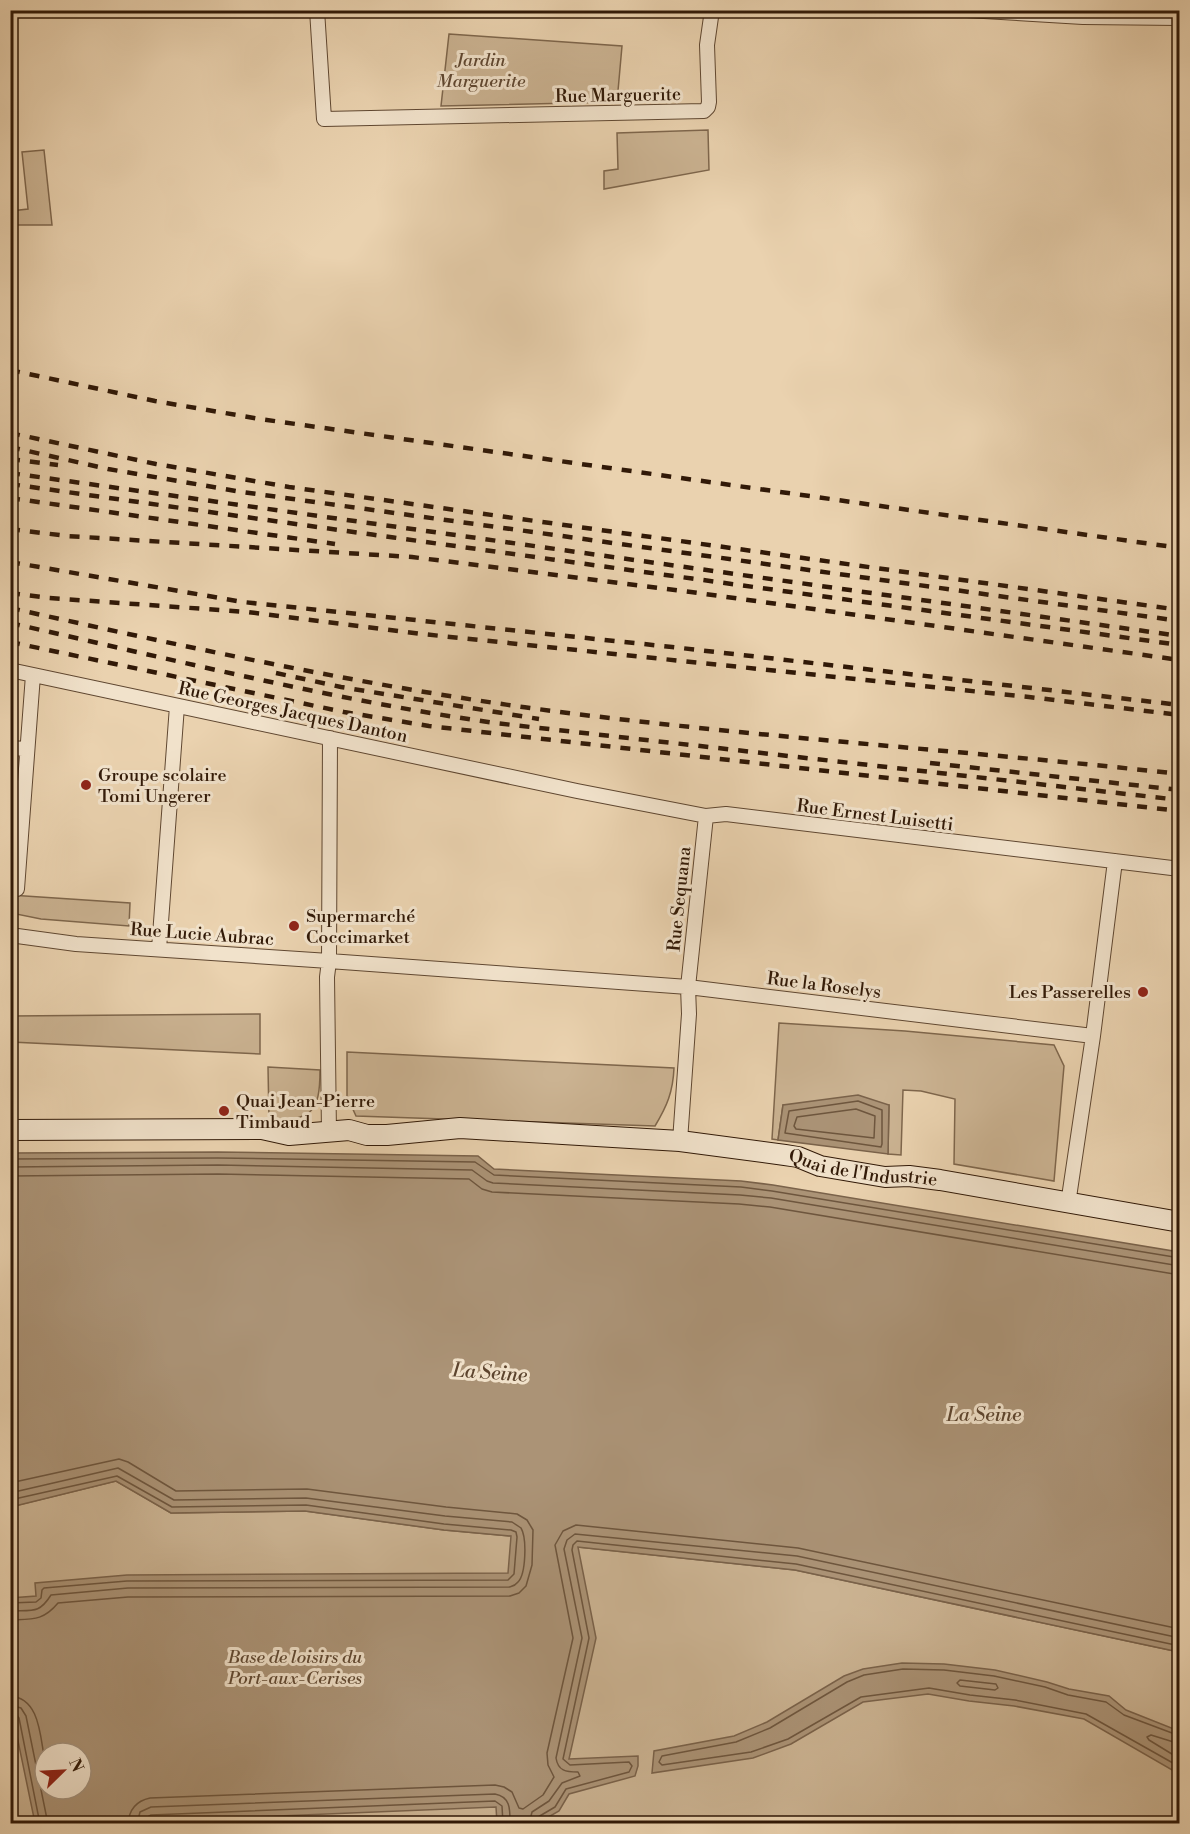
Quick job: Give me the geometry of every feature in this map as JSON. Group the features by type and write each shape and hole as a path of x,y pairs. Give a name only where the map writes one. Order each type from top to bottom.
{"main road":[{"name":"Quai de l'Industrie","path":"329,1132 349,1130 367,1135 387,1135 460,1128 680,1140 798,1157 820,1166 885,1177 909,1176 940,1180 1179,1222"},
{"path":"10,1130 261,1129 289,1135 329,1132"}],"street":[{"name":"Rue Marguerite","path":"317,10 324,119 704,111 710,102 707,45 712,10"},
{"path":"967,10 1083,17 1179,18"},
{"name":"Rue Georges Jacques Danton","path":"10,670 567,789"},
{"path":"17,889 33,675"},
{"path":"159,949 177,706"},
{"path":"329,1132 327,977 330,738"},
{"path":"10,748 27,749"},
{"name":"Rue Ernest Luisetti","path":"567,789 706,816 726,814 1179,869"},
{"name":"Rue Sequana","path":"680,1140 689,1014 688,987 706,816"},
{"path":"1068,1204 1093,1036 1115,861"},
{"name":"Rue Lucie Aubrac","path":"10,935 51,942 550,976"},
{"name":"Rue la Roselys","path":"550,976 688,987 1093,1036"}],"green space":[{"name":"Jardin Marguerite","path":"449,34 622,46 617,102 441,106"},
{"path":"708,130 709,170 604,189 604,171 618,169 617,133"},
{"path":"44,150 52,225 11,225 11,211 28,209 22,152"},
{"path":"10,895 130,903 129,926 41,919 11,913"},
{"path":"260,1014 260,1054 11,1042 11,1016"},
{"path":"779,1023 905,1031 1054,1045 1064,1066 1054,1181 954,1164 955,1099 921,1091 903,1090 901,1155 888,1154 889,1105 783,1105 778,1140 772,1139"},
{"path":"347,1052 674,1068 669,1098 655,1126 356,1116 347,1096"},
{"path":"268,1067 320,1070 318,1096 310,1112 295,1118 269,1120"},
{"name":"Base de loisirs du Port-aux-Cerises","path":"116,1481 171,1513 305,1511 444,1530 511,1536 577,1547 795,1570 1179,1652 1179,1823 11,1823 10,1507"}],"water":[{"path":"858,1095 889,1105 888,1154 778,1140 783,1105"},
{"name":"La Seine","path":"218,1152 478,1156 494,1169 741,1181 773,1185 1179,1252 1179,1652 795,1570 578,1547 596,1638 569,1759 638,1756 638,1766 635,1776 569,1794 559,1811 538,1823 497,1823 496,1807 35,1823 11,1707 10,1598 36,1596 35,1583 127,1575 508,1573 511,1536 444,1530 305,1511 171,1513 116,1481 11,1507 11,1153"},
{"path":"902,1663 944,1664 995,1670 1069,1689 1109,1696 1126,1710 1179,1731 1179,1774 1084,1719 928,1694 863,1702 791,1744 753,1758 652,1773 654,1751 734,1736 767,1722 844,1676 863,1669"}],"railway":[{"path":"10,370 155,401 260,419 1180,548"},
{"path":"10,433 156,464 289,487 1180,610"},
{"path":"10,447 108,469 242,492 1180,621"},
{"path":"10,459 58,465"},
{"path":"10,473 1180,636"},
{"path":"10,484 1180,645"},
{"path":"10,498 335,544"},
{"path":"10,529 67,536 412,557 691,592 1180,660"},
{"path":"10,562 243,602 672,647 1180,705"},
{"path":"10,593 49,598 248,612 422,634 1029,697 1180,715"},
{"path":"10,608 334,676 530,708 692,727 1180,774"},
{"path":"10,623 312,691 434,714 495,723 1180,800"},
{"path":"10,642 344,712 429,726 1180,811"},
{"path":"276,673 341,687 539,719"},
{"path":"930,763 1180,790"}],"place":[{"name":"Groupe scolaire Tomi Ungerer","path":"86,785"},
{"name":"Supermarché Coccimarket","path":"294,926"},
{"name":"Les Passerelles","path":"1143,992"},
{"name":"Quai Jean-Pierre Timbaud","path":"224,1111"}]}
